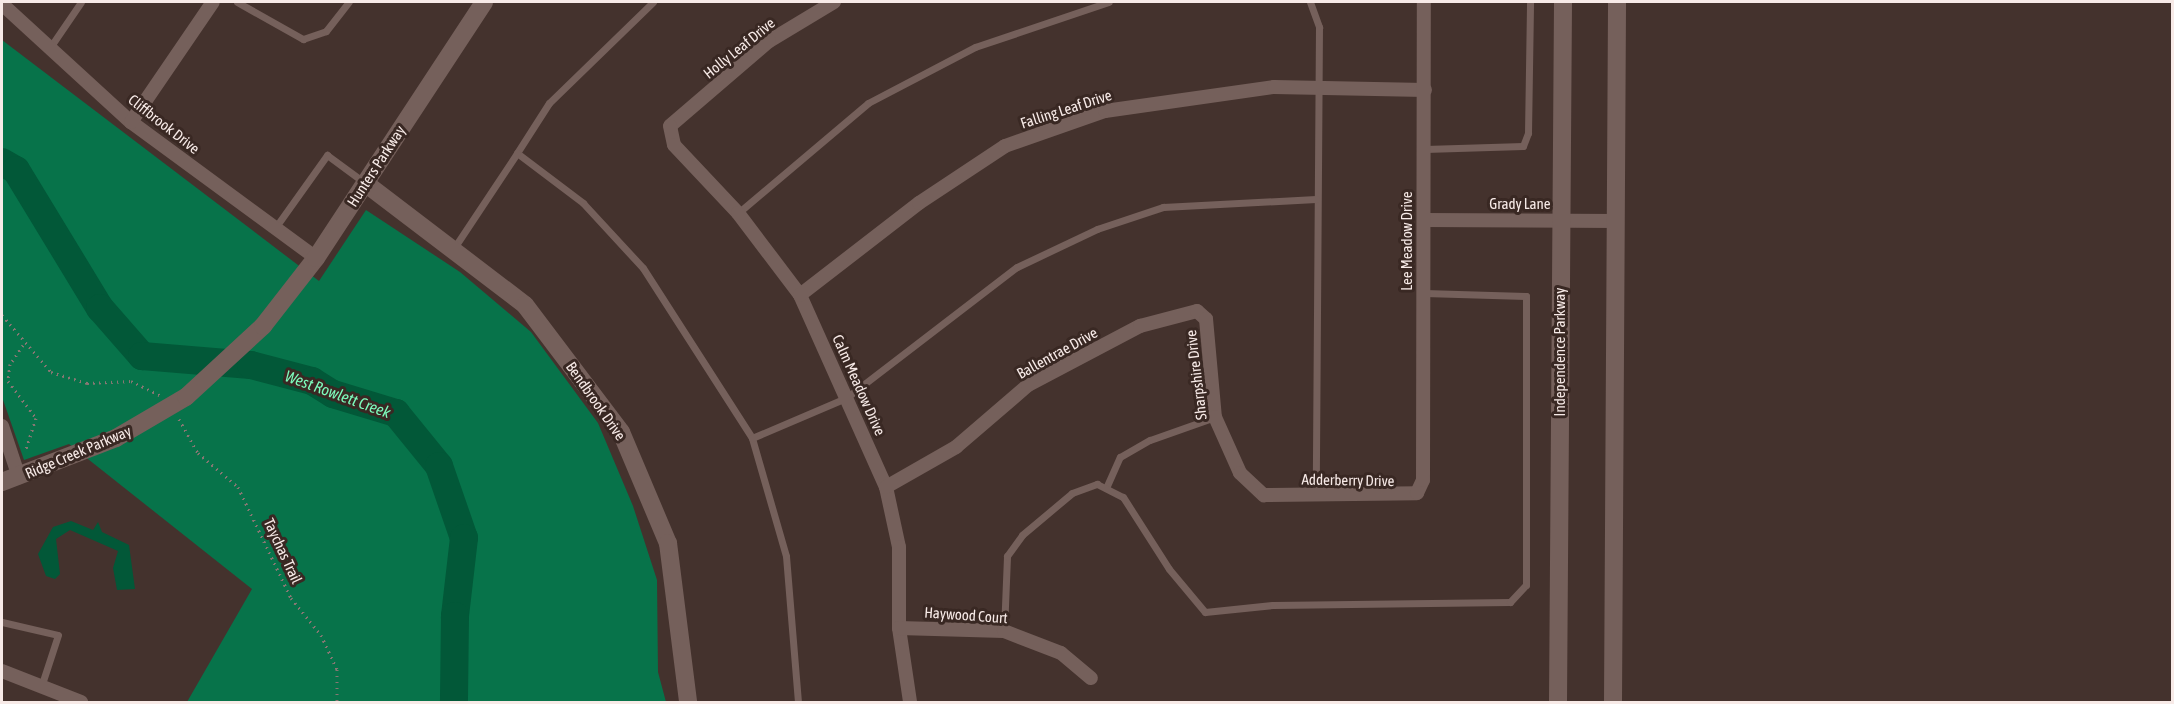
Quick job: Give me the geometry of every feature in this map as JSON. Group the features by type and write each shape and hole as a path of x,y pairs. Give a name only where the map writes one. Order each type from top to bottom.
{"main road":[{"name":"Hunters Parkway","path":"263,326 316,258 483,2"},
{"name":"Independence Parkway","path":"1558,702 1563,2"},
{"path":"1613,702 1617,2"},
{"name":"Bendbrook Drive","path":"365,183 525,305 621,432 668,543 688,702"},
{"name":"Ridge Creek Parkway","path":"10,480 116,438 186,398 263,326"}],"street":[{"path":"130,122 213,2"},
{"name":"Holly Leaf Drive","path":"670,126 769,41 834,2"},
{"name":"Lee Meadow Drive","path":"1423,480 1424,2"},
{"name":"Cliffbrook Drive","path":"2,4 51,46 130,122 316,258"},
{"name":"Falling Leaf Drive","path":"800,295 919,203 1005,146 1105,111 1176,98 1318,88 1425,90"},
{"name":"Calm Meadow Drive","path":"670,126 674,145 738,213 800,295 886,487 899,547 899,628 910,702"},
{"name":"Grady Lane","path":"1424,220 1616,221"},
{"name":"Sharpshire Drive","path":"1197,311 1206,319 1215,417 1240,473 1264,495"},
{"name":"Ballentrae Drive","path":"886,487 956,447 1028,385 1140,326 1197,311"},
{"path":"2,426 11,455 10,480"},
{"name":"Adderberry Drive","path":"1264,495 1404,497 1417,493 1423,480"},
{"name":"Haywood Court","path":"899,628 1004,632 1061,653 1091,678"},
{"path":"2,671 42,684 81,702"}],"lane":[{"path":"51,46 81,2"},
{"path":"237,2 303,39 326,31 349,2"},
{"path":"453,249 549,104 653,2"},
{"path":"738,213 868,103 975,47 1109,2"},
{"path":"1310,2 1319,27 1316,199 1316,496"},
{"path":"1425,149 1523,146 1528,133 1530,2"},
{"path":"517,153 583,203 643,268 752,438 786,556 798,702"},
{"path":"275,228 327,155 365,183"},
{"path":"752,438 846,398 1017,267 1097,229 1163,207 1316,199"},
{"path":"1004,632 1007,556 1022,535 1072,493 1097,484 1123,497 1169,569 1205,612 1273,605 1510,602 1526,585 1526,296 1424,293"},
{"path":"1106,488 1120,457 1150,440 1215,417"},
{"path":"2,622 58,635 42,684"}],"path":[{"path":"2,315 22,345 51,372 69,380 130,381 152,388"},
{"path":"11,455 26,451 37,428 33,410 8,381 10,364 22,345"},
{"name":"Taychas Trail","path":"181,423 198,453 238,487 291,598 321,635 337,669 337,702"}],"shaded area":[{"path":"2,40 319,281 366,210 460,272 531,332 598,423 633,506 657,580 658,672 666,702 187,702 252,589 69,444 24,460 2,397"},
{"path":"71,521 93,530 98,522 102,532 129,545 135,589 117,590 113,568 118,551 70,530 56,539 60,574 55,579 46,576 38,554 53,527"}],"waterway":[{"name":"West Rowlett Creek","path":"2,162 16,170 100,308 142,356 251,365 312,381 333,394 396,413 439,466 464,538 455,616 454,702"}]}
